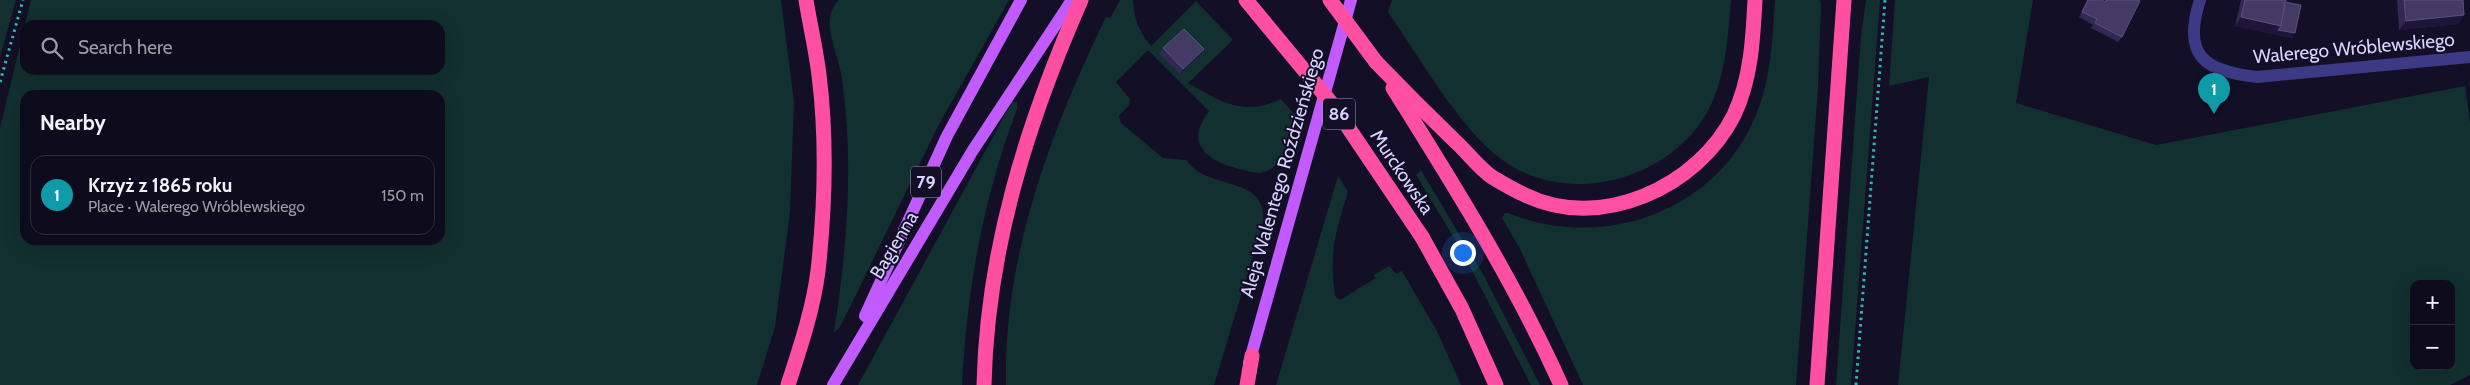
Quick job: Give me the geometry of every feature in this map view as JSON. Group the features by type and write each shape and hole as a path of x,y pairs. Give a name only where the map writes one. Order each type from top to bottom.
{"highway":[{"path":"788,385 807,326 818,272 822,203 823,122 819,74 806,0"},
{"path":"984,385 990,295 1010,200 1050,71 1081,0"},
{"name":"Murckowska","path":"1246,0 1333,105 1422,237 1462,309 1496,385"},
{"name":"Murckowska","path":"1330,0 1376,62 1496,256 1538,334 1561,385"},
{"path":"1376,62 1491,176 1526,196 1559,207 1584,209 1639,199 1661,189 1690,169 1720,137 1734,115 1749,68 1755,0"},
{"path":"1817,385 1844,0"},
{"path":"1247,385 1252,356"}],"main road":[{"name":"79","path":"842,368 947,136 1020,0"},
{"name":"Bagienna","path":"833,385 973,150 1072,0"},
{"name":"Aleja Walentego Roździeńskiego","path":"1252,356 1351,0"},
{"path":"1241,385 1252,356"}],"street":[{"name":"Walerego Wróblewskiego","path":"2200,0 2192,32 2199,53 2212,66 2228,74 2257,76 2470,57"}],"path":[{"path":"0,82 23,0"},
{"path":"1856,385 1884,0"}],"green space":[{"path":"0,0 16,0 0,57"},
{"path":"31,0 781,0 794,102 790,212 775,327 757,385 0,385 0,128 20,45 20,75 445,75 445,20 26,20"},
{"path":"839,0 1009,0 938,126 850,307 839,328 834,332 845,237 848,174 846,110 842,79 830,27 830,17 833,8"},
{"path":"1120,0 1133,0 1138,25 1143,36 1151,46 1196,1 1233,40 1188,83 1222,101 1244,107 1255,107 1281,99 1294,114 1288,141 1276,165 1261,173 1228,166 1209,156 1199,142 1199,133 1209,111 1148,50 1116,82 1130,99 1129,105 1119,116 1121,123 1163,158 1186,160 1195,170 1204,175 1247,190 1260,203 1263,213 1262,226 1214,385 1006,385 1007,337 1013,289 1034,195 1049,149 1086,60 1106,17 1110,18"},
{"path":"1392,0 1731,0 1729,27 1720,81 1710,107 1693,132 1671,153 1645,169 1617,179 1587,184 1557,182 1528,174 1501,159 1486,146 1455,111 1388,12"},
{"path":"1775,0 1820,0 1821,4 1818,88 1796,385 1583,385 1520,249 1502,218 1505,213 1508,213 1543,224 1578,228 1613,225 1647,217 1679,202 1708,182 1732,157 1758,111 1767,80"},
{"path":"1866,0 1880,0 1851,385 1836,385 1861,36"},
{"path":"1895,0 2033,0 2016,103 2156,145 2465,86 2470,122 2470,375 2450,385 1898,385 1929,77 1889,86"},
{"path":"1012,102 1017,102 1017,109 995,177 979,245 968,314 962,385 858,385"},
{"path":"1421,170 1484,276 1540,385 1531,385 1464,255 1416,175"},
{"path":"1338,176 1348,192 1334,243 1333,281 1335,296 1340,300 1376,278 1374,275 1389,266 1396,274 1402,271 1437,331 1461,385 1276,385"}],"building":[{"path":"2088,0 2102,0 2105,2 2106,0 2140,1 2122,37 2095,23 2097,19 2082,12"},
{"path":"2245,0 2286,0 2281,26 2241,17"},
{"path":"2404,0 2463,0 2464,15 2406,21"},
{"path":"2285,2 2301,5 2295,33 2278,30 2281,26"},
{"path":"1184,29 1204,49 1183,69 1163,48"}],"place":[{"name":"Krzyż z 1865 roku","path":"2214,114"}]}
